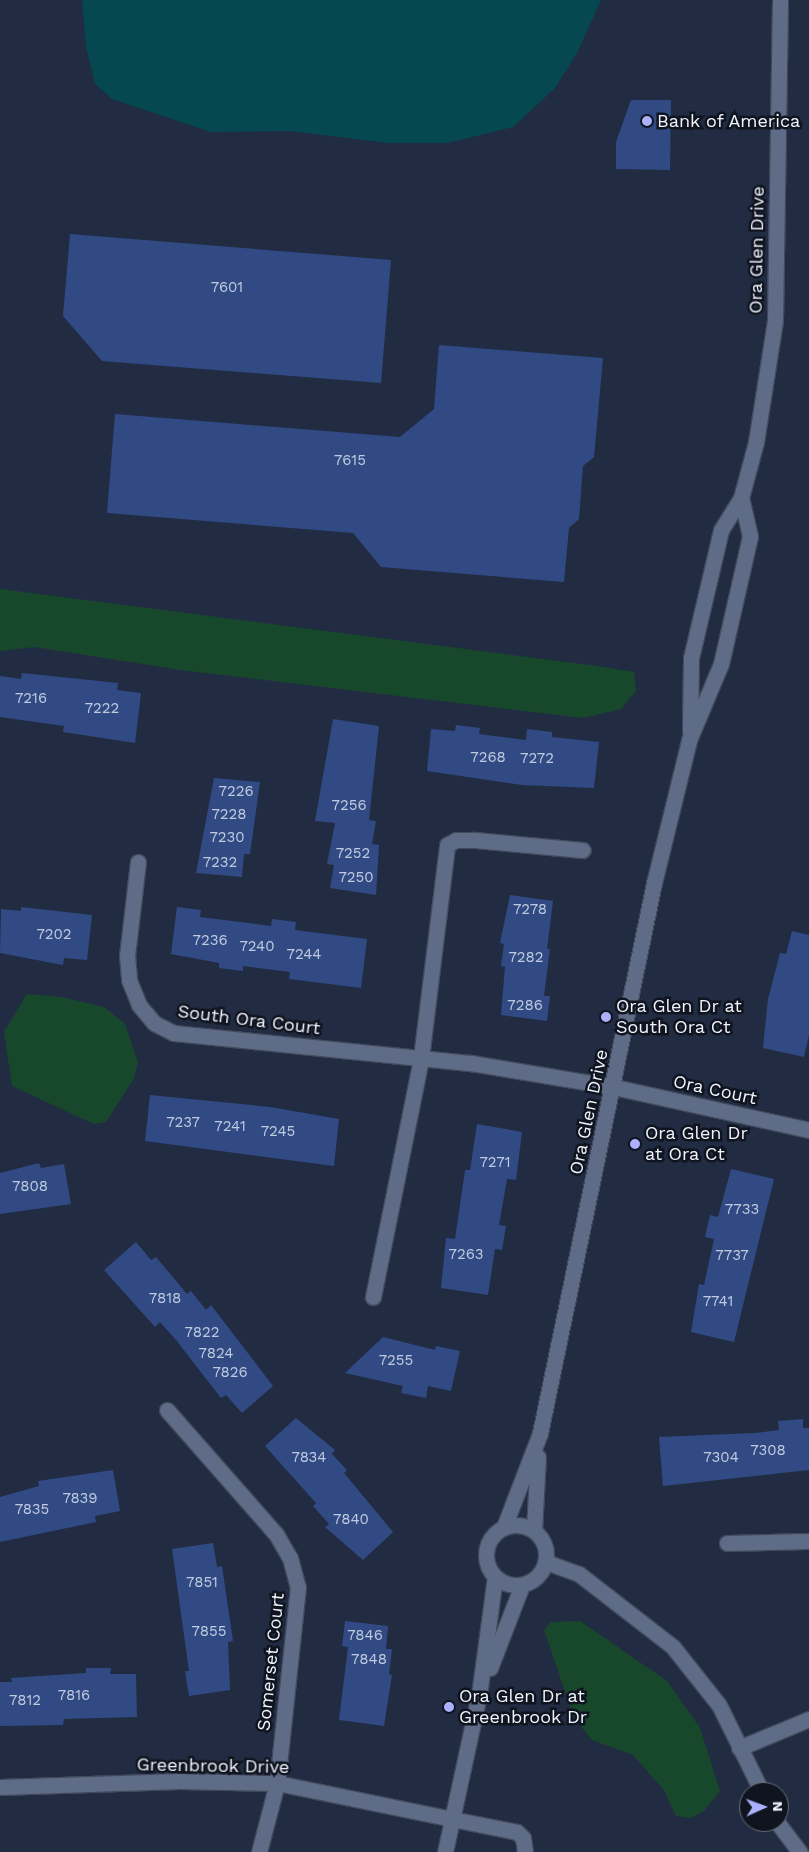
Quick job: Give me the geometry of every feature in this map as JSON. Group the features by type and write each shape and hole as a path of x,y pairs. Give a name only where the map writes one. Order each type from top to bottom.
{"street":[{"name":"Ora Glen Drive","path":"689,740 691,658 721,530 741,498 756,442 775,320 780,0"},
{"name":"Ora Glen Drive","path":"534,1530 540,1434 614,1088 654,883 689,740 721,664 750,536 741,498"},
{"path":"373,1296 421,1058 447,846 456,840 475,840 583,850"},
{"name":"South Ora Court","path":"138,862 127,955 129,980 139,1005 154,1023 174,1033 471,1063 614,1088"},
{"name":"Ora Court","path":"614,1088 809,1130"},
{"name":"Somerset Court","path":"167,1410 276,1534 294,1571 298,1587 296,1628 278,1783 259,1852"},
{"name":"Ora Glen Drive","path":"504,1527 540,1434"},
{"path":"524,1526 534,1530 544,1544 546,1562 537,1577 522,1585 512,1585 495,1577 489,1569 486,1549 496,1532 504,1527 524,1526"},
{"path":"726,1543 809,1541"},
{"path":"546,1562 579,1574 673,1647 719,1705 757,1782"},
{"path":"445,1852 479,1695 495,1577"},
{"path":"479,1695 522,1585"},
{"path":"739,1748 809,1719"},
{"name":"Greenbrook Drive","path":"0,1787 179,1781 278,1783 517,1832 523,1838 525,1852"},
{"path":"785,1832 800,1852"}],"shaded area":[{"path":"82,0 601,0 577,53 555,88 513,127 447,143 389,143 289,131 211,132 112,99 95,84 86,47"},
{"path":"0,589 634,672 636,691 621,709 583,718 181,670 34,647 0,651"},
{"path":"27,994 61,997 104,1007 125,1024 138,1063 133,1080 106,1122 94,1124 12,1086 4,1032"},
{"path":"580,1621 667,1681 700,1728 720,1791 704,1811 690,1818 676,1816 664,1790 633,1755 592,1740 574,1718 544,1630 551,1622"}],"building":[{"name":"Bank of America","path":"631,100 671,100 670,170 616,169 616,142"},
{"path":"70,234 391,260 381,383 102,361 63,316"},
{"path":"439,345 603,358 594,457 583,466 579,519 569,528 564,582 381,567 353,533 107,513 115,414 400,437 434,409"},
{"path":"22,673 118,683 117,690 141,693 135,743 63,732 64,726 0,717 0,676 21,679"},
{"path":"333,719 379,726 369,820 376,821 372,844 379,845 376,895 330,888 334,865 327,864 335,823 315,821"},
{"path":"456,725 480,728 479,734 526,740 527,729 552,732 552,737 599,742 594,788 522,785 427,771 431,729 455,731"},
{"path":"214,778 260,782 250,854 244,854 242,877 196,873"},
{"path":"510,895 553,901 547,949 550,949 544,996 550,996 547,1021 501,1015 505,967 501,966 504,944 500,943"},
{"path":"21,907 92,915 87,960 64,958 63,965 0,953 1,909 21,911"},
{"path":"177,907 201,910 200,917 271,926 272,919 296,922 295,930 367,939 361,988 289,979 290,972 243,966 243,971 219,968 219,963 171,954"},
{"path":"792,931 809,935 809,1035 804,1057 763,1048 768,999 780,953 786,954"},
{"path":"150,1095 270,1107 339,1119 334,1166 145,1141"},
{"path":"477,1124 522,1132 516,1180 507,1179 499,1225 506,1226 502,1250 495,1249 488,1295 441,1288 446,1238 455,1239 465,1170 470,1170"},
{"path":"39,1163 41,1168 64,1164 71,1204 0,1214 0,1173"},
{"path":"731,1169 774,1179 734,1342 691,1332 699,1284 704,1285 714,1239 705,1237 710,1215 718,1217"},
{"path":"136,1242 151,1260 156,1257 187,1294 191,1291 206,1310 211,1305 273,1386 242,1413 226,1395 221,1398 160,1322 155,1327 104,1270"},
{"path":"383,1337 435,1350 436,1346 460,1351 451,1391 428,1386 426,1398 401,1393 403,1386 345,1373"},
{"path":"296,1418 335,1450 332,1454 347,1470 344,1473 393,1532 363,1560 325,1527 329,1524 313,1506 316,1503 265,1446"},
{"path":"803,1419 803,1428 809,1428 809,1470 663,1486 659,1437 755,1433 779,1430 778,1421"},
{"path":"113,1470 120,1511 95,1516 96,1522 0,1542 0,1497 39,1486 38,1481"},
{"path":"213,1543 217,1567 222,1566 233,1641 228,1642 230,1690 189,1696 185,1671 189,1671 172,1549"},
{"path":"345,1621 388,1626 386,1649 392,1649 389,1674 392,1675 384,1726 339,1720 348,1647 342,1646"},
{"path":"86,1668 111,1668 110,1674 136,1674 137,1717 64,1719 63,1725 0,1726 0,1682 12,1682 11,1678 86,1673"}],"place":[{"name":"Bank of America","path":"647,121"},
{"name":"Ora Glen Dr at South Ora Ct","path":"606,1017"},
{"name":"Ora Glen Dr at Ora Ct","path":"635,1144"},
{"name":"Ora Glen Dr at Greenbrook Dr","path":"449,1707"}]}
